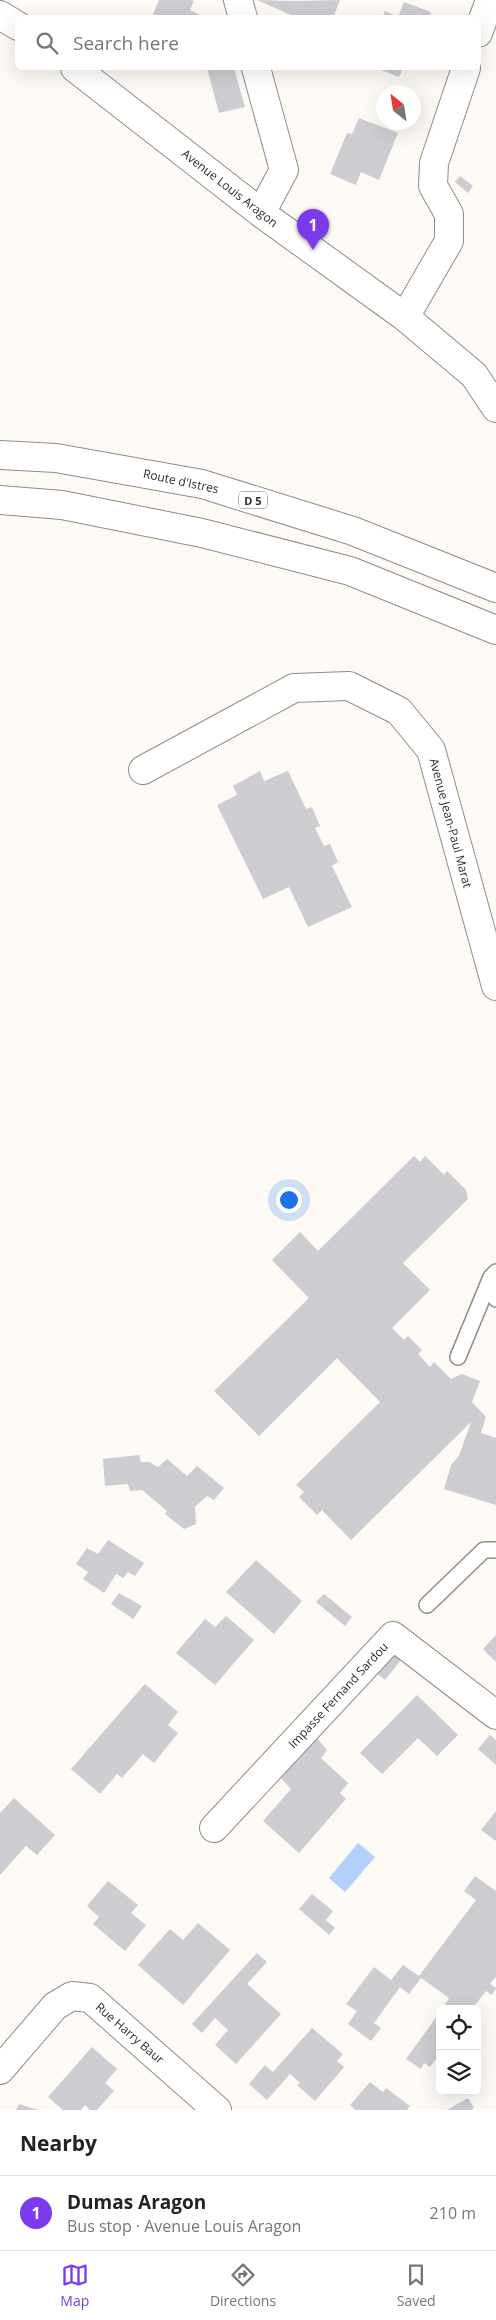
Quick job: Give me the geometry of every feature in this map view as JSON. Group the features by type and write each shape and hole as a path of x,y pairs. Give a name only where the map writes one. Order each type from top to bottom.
{"street":[{"path":"238,0 242,15"},
{"path":"481,25 490,0"},
{"path":"0,14 15,24"},
{"name":"Avenue Louis Aragon","path":"78,70 261,213 405,316 474,375 496,408"},
{"path":"257,70 284,170 261,213"},
{"path":"405,316 448,241 449,214 433,186 434,163 465,70"},
{"name":"Route d'Istres","path":"0,455 56,458 202,484 353,531 496,588"},
{"path":"0,500 62,505 202,533 341,569 496,630"},
{"name":"Avenue Jean-Paul Marat","path":"143,770 294,688 349,686 399,711 431,750 496,986"},
{"name":"Impasse Fernand Sardou","path":"214,1828 393,1636 496,1716"},
{"name":"Rue Harry Baur","path":"0,2070 55,2006 72,1996 90,1998 217,2110"}],"lane":[{"path":"493,1275 496,1299"},
{"path":"458,1357 493,1275"},
{"path":"427,1605 484,1550 496,1550"}],"water":[{"path":"358,1843 375,1857 345,1892 329,1878"}],"building":[{"path":"159,0 191,0 194,1 190,10 200,15 155,15 153,14"},
{"path":"257,0 340,0 334,15 291,15"},
{"path":"404,2 431,12 430,15 399,15"},
{"path":"385,11 394,15 383,15"},
{"path":"208,70 235,70 245,107 219,113"},
{"path":"381,70 402,70 399,77"},
{"path":"359,118 376,125 376,130 390,130 398,133 379,180 361,172 356,185 330,174 347,133 352,134"},
{"path":"460,176 473,186 468,193 455,182"},
{"path":"260,771 264,781 288,771 306,809 312,807 320,826 315,828 324,846 330,844 338,862 332,866 352,907 308,927 289,887 263,899 217,805 237,795 233,786"},
{"path":"414,1156 420,1162 425,1156 444,1175 447,1171 466,1190 468,1199 403,1263 430,1290 392,1328 404,1340 408,1336 422,1350 418,1354 430,1367 434,1362 451,1379 462,1374 480,1381 472,1402 486,1417 481,1433 496,1438 496,1505 444,1489 451,1465 459,1456 471,1422 351,1540 322,1510 317,1515 299,1497 304,1492 296,1485 380,1402 337,1358 259,1436 214,1391 309,1298 272,1260 300,1232 318,1251"},
{"path":"139,1455 141,1462 149,1462 158,1467 167,1459 187,1476 197,1466 224,1488 214,1500 207,1496 195,1507 196,1524 184,1529 165,1514 167,1511 142,1490 130,1491 128,1484 105,1486 103,1459"},
{"path":"108,1540 144,1563 135,1576 128,1572 123,1578 116,1574 104,1593 83,1579 88,1572 76,1564 87,1548 98,1554"},
{"path":"256,1560 302,1601 274,1634 226,1592"},
{"path":"119,1593 142,1606 133,1619 111,1604"},
{"path":"324,1594 352,1617 345,1626 316,1602"},
{"path":"226,1616 254,1640 215,1685 176,1653 205,1619 215,1627"},
{"path":"496,1635 496,1662 483,1649"},
{"path":"388,1649 401,1660 385,1680 372,1669"},
{"path":"145,1684 178,1712 168,1725 178,1733 154,1763 143,1754 122,1778 117,1774 100,1794 71,1769"},
{"path":"417,1695 458,1735 437,1756 418,1738 382,1774 360,1753"},
{"path":"490,1735 496,1740 496,1765 478,1749"},
{"path":"315,1736 327,1750 321,1758 348,1783 340,1793 346,1799 299,1853 263,1821 291,1789 279,1776"},
{"path":"14,1798 55,1835 37,1855 26,1846 0,1875 0,1813"},
{"path":"496,1811 496,1841 481,1830"},
{"path":"475,1876 496,1891 496,1977 490,1984 496,1988 492,1995 486,1991 475,2005 445,2005 449,1998 421,1978 409,1994 400,1987 374,2023 381,2028 371,2041 348,2024 357,2011 346,2004 374,1967 391,1980 403,1965 419,1976 476,1900 464,1891"},
{"path":"108,1881 138,1905 131,1913 146,1925 125,1951 93,1924 99,1917 87,1906"},
{"path":"312,1894 333,1911 326,1920 335,1928 329,1935 299,1909"},
{"path":"198,1923 230,1950 183,2005 138,1965 170,1929 183,1940"},
{"path":"257,1953 267,1962 247,1984 281,2014 236,2064 215,2045 228,2030 215,2018 202,2033 192,2024"},
{"path":"436,2018 436,2059 430,2067 424,2063 421,2069 406,2059"},
{"path":"312,2028 343,2054 337,2061 344,2067 315,2101 297,2085 300,2083 290,2074 267,2100 249,2084 265,2065 273,2072"},
{"path":"92,2047 117,2069 105,2083 114,2091 97,2110 90,2110 85,2105 81,2110 63,2110 48,2097"},
{"path":"370,2082 383,2092 386,2088 410,2106 407,2110 355,2110 350,2105"},
{"path":"468,2098 474,2108 471,2110 447,2110"},
{"path":"19,2104 38,2110 16,2110"}],"place":[{"name":"Dumas Aragon","path":"313,250"}]}
